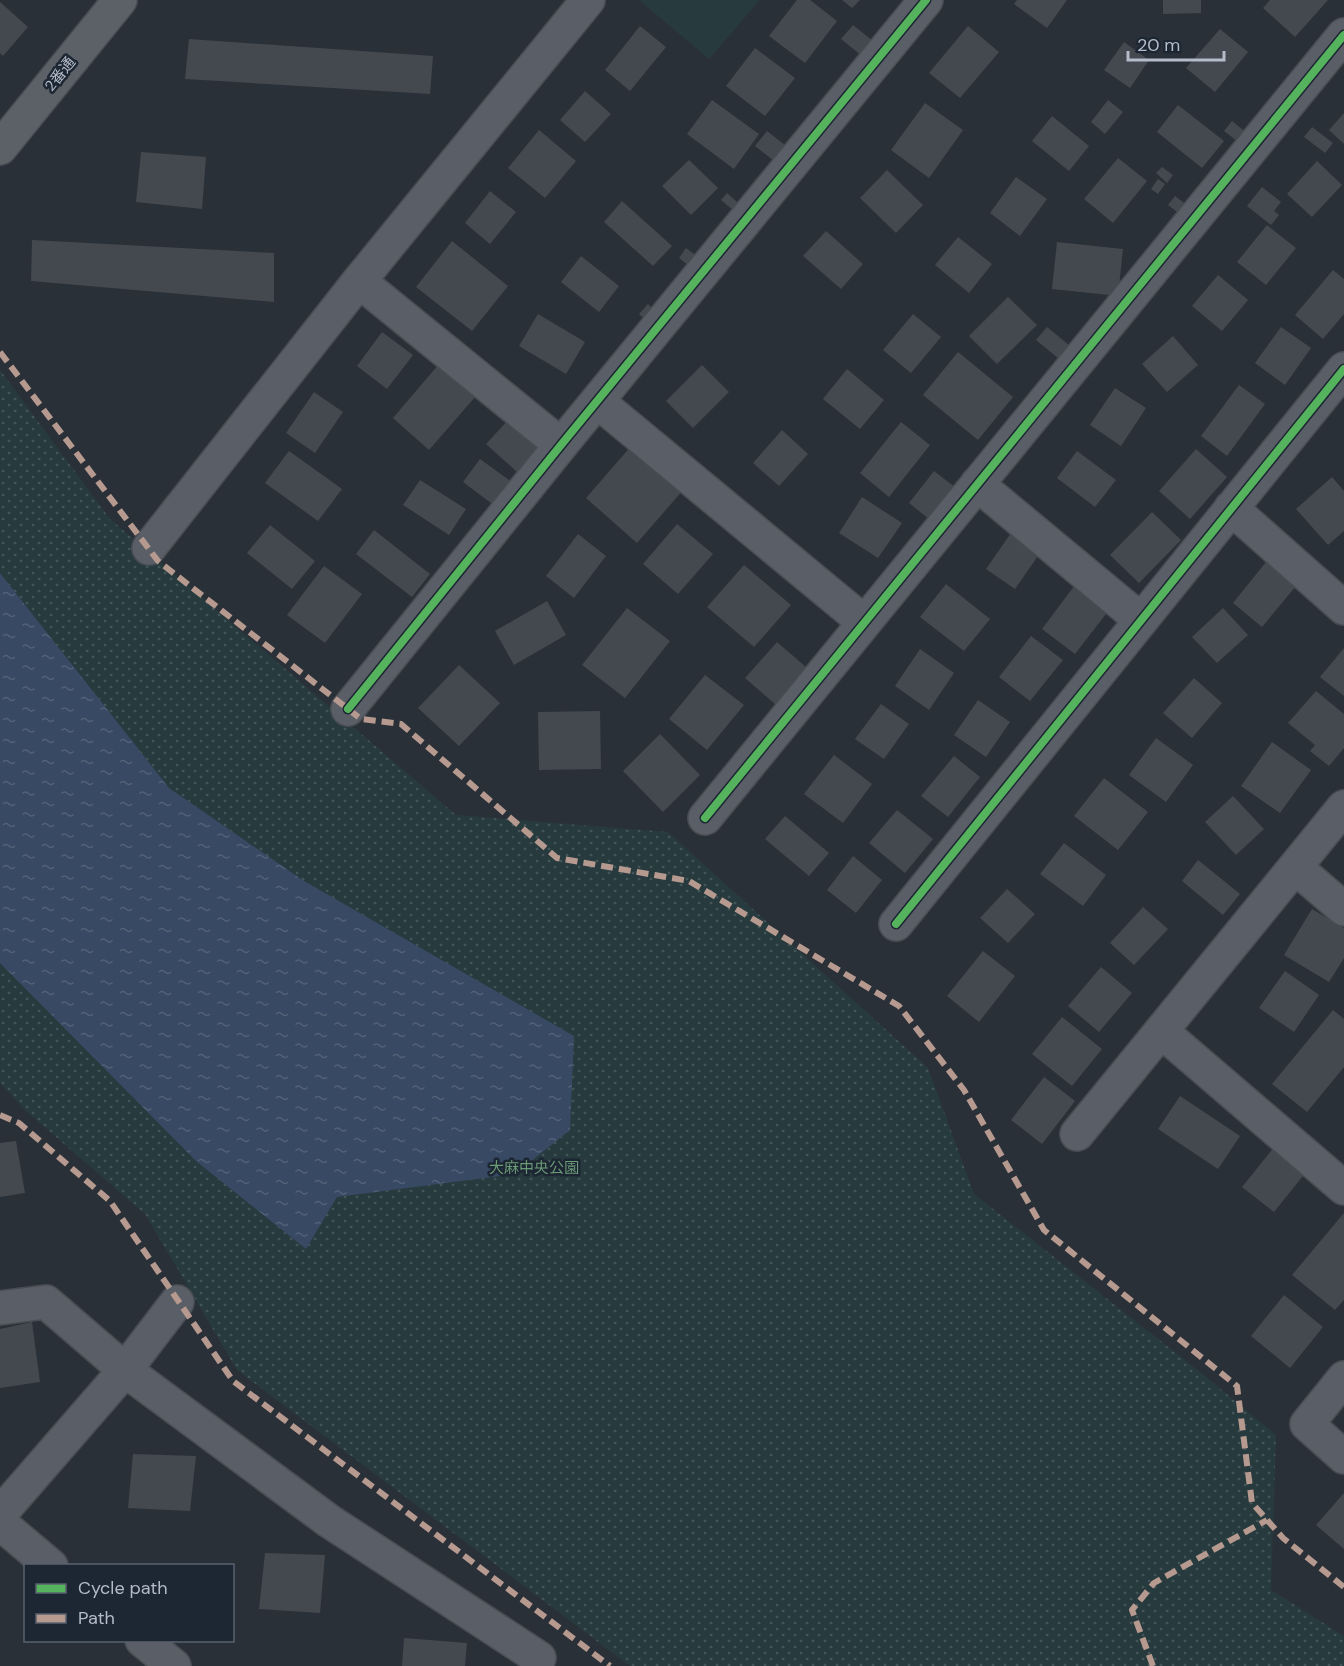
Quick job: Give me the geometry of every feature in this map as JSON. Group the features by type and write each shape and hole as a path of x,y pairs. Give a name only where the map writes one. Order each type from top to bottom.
{"main road":[{"name":"2番通","path":"0,148 120,0"}],"street":[{"path":"149,548 359,281 588,0"},
{"path":"348,709 926,0"},
{"path":"705,818 1344,35"},
{"path":"359,281 561,445"},
{"path":"896,924 1344,369"},
{"path":"597,401 864,622"},
{"path":"977,484 1141,620"},
{"path":"1231,508 1344,608"},
{"path":"1077,1134 1344,807"},
{"path":"1295,867 1344,909"},
{"path":"1161,1032 1344,1188"},
{"path":"0,1308 46,1302 125,1370 329,1521 539,1658 536,1666"},
{"path":"0,1514 125,1370 177,1302"},
{"path":"1344,1378 1307,1424 1344,1457"},
{"path":"0,1523 49,1564"},
{"path":"143,1642 174,1666"}],"green space":[{"path":"639,0 760,0 709,59"},
{"name":"大麻中央公園","path":"0,370 110,519 456,815 668,832 928,1068 974,1194 1205,1376 1276,1435 1271,1590 1344,1636 1344,1666 630,1666 237,1370 145,1214 26,1111 0,1083"}],"water":[{"path":"0,573 169,788 304,881 574,1036 570,1130 515,1174 337,1197 306,1249 196,1161 0,963"}],"building":[{"path":"797,0 810,0 837,21 805,63 769,36"},
{"path":"842,0 860,0 852,8"},
{"path":"1017,0 1067,0 1047,28 1014,4"},
{"path":"1163,0 1201,0 1201,13 1163,14"},
{"path":"1270,0 1328,0 1295,37 1263,8"},
{"path":"0,2 28,27 3,56 0,53"},
{"path":"853,25 878,45 867,60 841,39"},
{"path":"640,26 666,47 630,91 605,70"},
{"path":"968,26 999,52 960,98 929,73"},
{"path":"1220,29 1248,52 1215,92 1186,68"},
{"path":"189,39 433,56 430,94 185,79"},
{"path":"1124,42 1149,60 1130,88 1104,70"},
{"path":"755,48 795,78 765,116 726,86"},
{"path":"585,91 611,114 585,142 560,120"},
{"path":"712,100 759,134 734,169 687,134"},
{"path":"1108,100 1123,112 1105,134 1091,122"},
{"path":"925,103 963,130 929,178 891,150"},
{"path":"1178,105 1224,141 1202,168 1157,132"},
{"path":"1344,113 1344,144 1329,130"},
{"path":"1052,116 1089,146 1069,171 1032,141"},
{"path":"1232,121 1253,138 1245,147 1224,131"},
{"path":"1312,127 1333,143 1325,153 1304,137"},
{"path":"539,130 576,161 545,198 508,168"},
{"path":"767,131 794,152 782,167 755,146"},
{"path":"141,152 206,157 202,209 136,202"},
{"path":"1118,158 1147,181 1113,223 1084,199"},
{"path":"689,160 718,188 691,215 662,186"},
{"path":"1317,161 1342,185 1312,217 1287,194"},
{"path":"1162,167 1173,175 1167,183 1156,173"},
{"path":"887,170 923,205 896,233 860,198"},
{"path":"1016,177 1047,199 1020,236 990,213"},
{"path":"1158,179 1165,184 1158,194 1151,189"},
{"path":"1262,187 1281,202 1274,211 1279,215 1271,225 1247,206"},
{"path":"490,191 516,212 490,244 465,223"},
{"path":"727,193 746,210 740,216 721,200"},
{"path":"1175,196 1188,206 1181,215 1168,205"},
{"path":"622,201 672,246 653,266 604,222"},
{"path":"1267,225 1296,248 1266,285 1237,262"},
{"path":"826,231 863,264 841,289 803,256"},
{"path":"958,237 992,264 969,293 935,265"},
{"path":"32,240 274,253 274,302 31,281"},
{"path":"452,241 508,286 472,331 416,287"},
{"path":"1057,242 1123,249 1118,296 1052,289"},
{"path":"686,248 702,260 694,270 679,258"},
{"path":"581,256 619,286 599,312 561,282"},
{"path":"1333,270 1344,279 1344,314 1323,339 1295,315"},
{"path":"1218,275 1248,300 1222,331 1192,306"},
{"path":"1008,297 1037,325 997,364 969,336"},
{"path":"648,304 661,317 652,326 639,314"},
{"path":"538,314 585,342 566,374 519,346"},
{"path":"913,314 941,337 911,373 883,350"},
{"path":"1047,327 1075,350 1064,363 1036,340"},
{"path":"1281,327 1311,348 1285,385 1255,363"},
{"path":"382,332 413,355 387,389 357,366"},
{"path":"1173,336 1198,365 1167,392 1142,364"},
{"path":"958,352 1013,397 978,440 923,395"},
{"path":"439,364 476,396 429,450 393,418"},
{"path":"702,365 729,392 693,428 666,401"},
{"path":"847,369 884,400 860,429 823,399"},
{"path":"1239,385 1265,404 1227,456 1201,436"},
{"path":"1115,388 1146,408 1121,446 1090,425"},
{"path":"314,392 343,412 315,453 286,433"},
{"path":"511,417 542,445 517,472 486,444"},
{"path":"901,422 930,445 889,497 860,473"},
{"path":"782,430 808,454 779,486 753,463"},
{"path":"632,445 684,489 637,543 586,498"},
{"path":"1196,449 1227,477 1190,519 1159,491"},
{"path":"289,451 342,489 318,521 265,483"},
{"path":"1077,451 1116,480 1095,507 1057,478"},
{"path":"480,459 513,483 495,506 463,482"},
{"path":"934,471 960,491 934,523 909,503"},
{"path":"1332,477 1344,491 1344,531 1328,545 1296,509"},
{"path":"420,480 466,509 449,535 403,505"},
{"path":"862,497 902,523 878,558 839,533"},
{"path":"1152,512 1181,540 1139,583 1110,555"},
{"path":"677,524 713,554 678,594 643,564"},
{"path":"270,525 315,561 292,589 247,553"},
{"path":"374,530 430,574 412,597 356,554"},
{"path":"1011,533 1040,553 1015,589 986,569"},
{"path":"578,534 606,556 574,598 546,576"},
{"path":"1266,562 1296,586 1262,627 1233,603"},
{"path":"744,565 791,605 754,647 707,607"},
{"path":"324,566 362,594 325,643 287,615"},
{"path":"946,584 990,619 964,651 920,617"},
{"path":"1075,585 1109,610 1075,654 1042,629"},
{"path":"547,601 566,635 514,665 495,631"},
{"path":"627,608 670,641 625,698 582,665"},
{"path":"1223,608 1248,635 1217,663 1192,637"},
{"path":"1031,636 1063,660 1030,701 999,677"},
{"path":"777,642 814,674 782,710 745,678"},
{"path":"1344,648 1344,696 1320,677"},
{"path":"920,649 954,673 929,710 895,686"},
{"path":"459,665 500,703 459,746 418,708"},
{"path":"705,675 744,705 707,750 669,719"},
{"path":"1194,678 1222,703 1192,738 1163,713"},
{"path":"1316,691 1344,714 1344,748 1329,766 1310,751 1315,745 1288,723"},
{"path":"978,700 1010,722 986,757 954,735"},
{"path":"881,704 909,724 884,759 855,739"},
{"path":"600,711 601,769 539,770 538,712"},
{"path":"660,734 700,775 663,812 623,771"},
{"path":"1156,738 1193,765 1166,802 1129,775"},
{"path":"1272,742 1311,770 1280,813 1241,786"},
{"path":"834,755 872,784 843,823 804,794"},
{"path":"954,756 980,777 948,817 921,796"},
{"path":"1104,778 1148,812 1118,850 1074,816"},
{"path":"1233,796 1264,829 1236,855 1205,822"},
{"path":"897,810 933,839 905,873 869,843"},
{"path":"785,816 829,853 809,876 765,839"},
{"path":"1064,843 1106,875 1083,906 1040,874"},
{"path":"853,856 882,880 856,913 827,890"},
{"path":"1198,860 1240,894 1223,915 1182,881"},
{"path":"1007,889 1035,914 1008,943 980,918"},
{"path":"1143,907 1168,929 1134,965 1110,943"},
{"path":"1312,909 1344,928 1344,958 1329,982 1284,955"},
{"path":"983,951 1015,976 979,1022 947,996"},
{"path":"1101,967 1132,993 1099,1032 1068,1006"},
{"path":"1285,971 1319,995 1294,1032 1259,1008"},
{"path":"1333,1010 1344,1019 1344,1067 1307,1112 1272,1084"},
{"path":"1062,1017 1102,1049 1072,1086 1032,1054"},
{"path":"1044,1077 1075,1101 1042,1144 1011,1120"},
{"path":"1180,1096 1240,1136 1218,1169 1158,1129"},
{"path":"16,1141 25,1193 0,1197 0,1143"},
{"path":"1279,1141 1311,1166 1274,1212 1242,1187"},
{"path":"1344,1213 1344,1300 1335,1310 1292,1275"},
{"path":"1284,1295 1323,1327 1290,1368 1251,1336"},
{"path":"32,1322 40,1382 0,1388 0,1329"},
{"path":"133,1454 196,1456 190,1511 128,1508"},
{"path":"1344,1493 1344,1549 1316,1525"},
{"path":"265,1553 325,1555 320,1613 259,1609"},
{"path":"404,1638 467,1643 465,1666 402,1666"}],"marked path":[{"path":"0,352 158,561 361,719 401,724 557,858 689,881 899,1006 964,1090 1044,1230 1237,1386 1252,1503 1283,1538 1344,1587"},
{"path":"0,1115 19,1123 110,1201 233,1381 610,1666"},
{"path":"1153,1666 1132,1610 1154,1583 1267,1520"}],"cycle path":[{"path":"348,709 926,0"},
{"path":"705,818 1344,35"},
{"path":"896,924 1344,369"}]}
